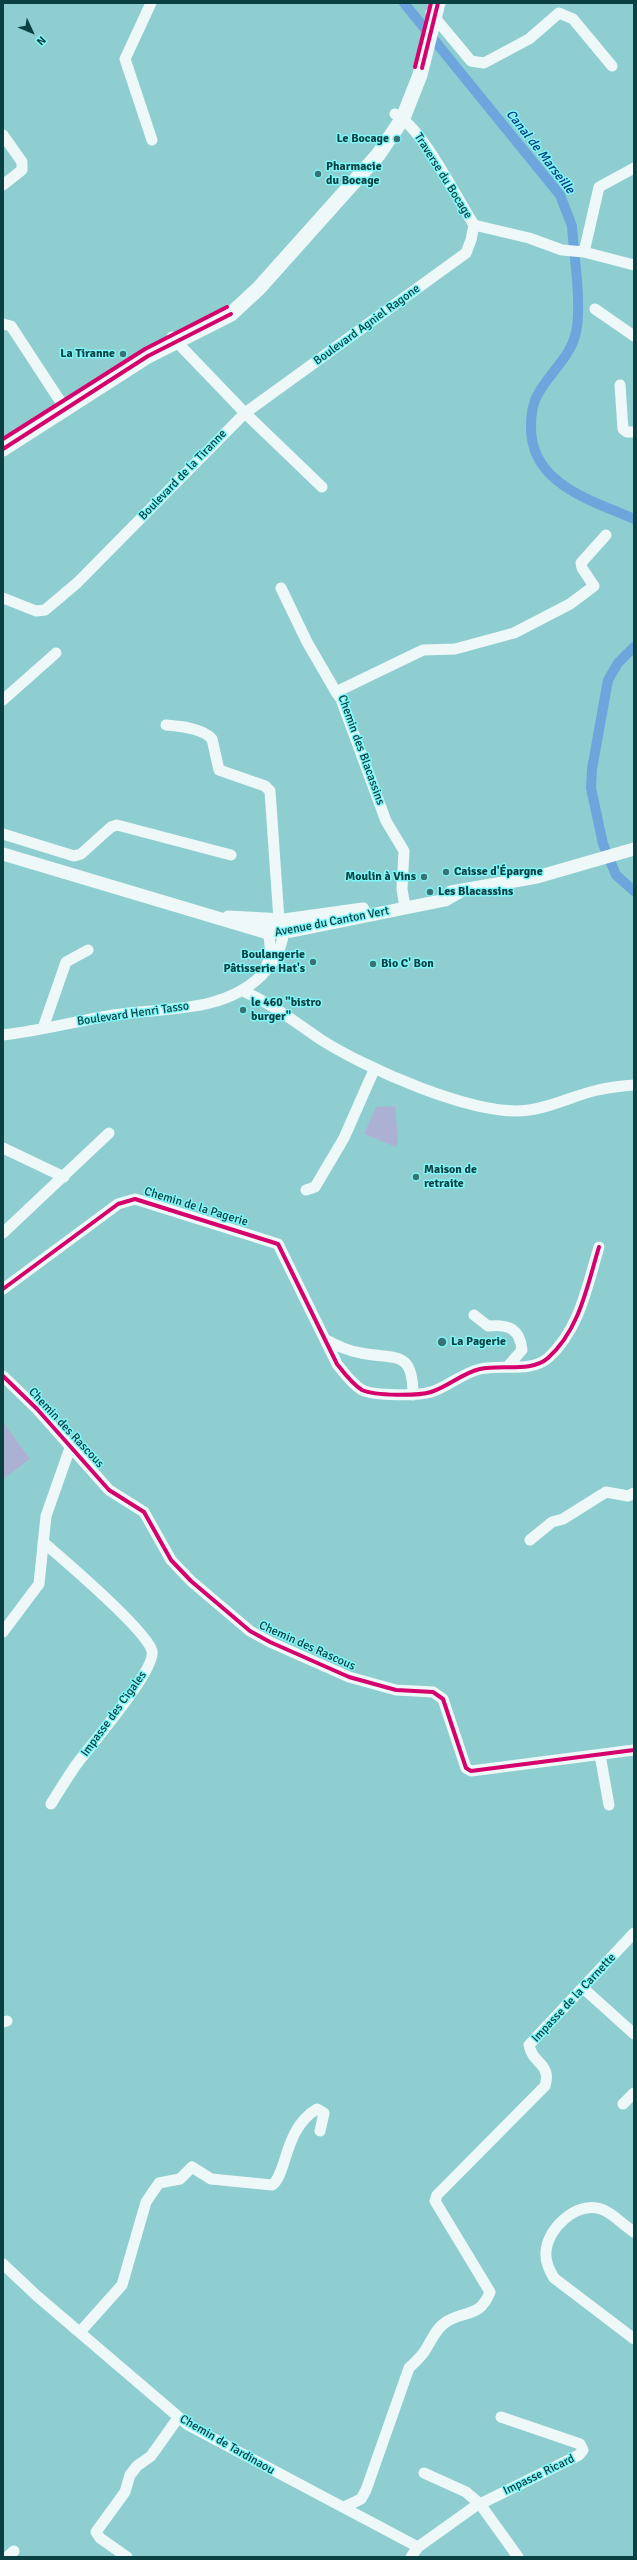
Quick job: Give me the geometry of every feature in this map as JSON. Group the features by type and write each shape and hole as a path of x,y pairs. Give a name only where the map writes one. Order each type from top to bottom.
{"main road":[{"path":"3,439 129,368 227,307 273,270 364,168 378,155 399,116 409,83 425,44 432,14"},
{"path":"3,448 63,406"}],"street":[{"path":"151,3 125,59 152,140"},
{"path":"432,14 471,61 484,63 528,39 559,13 567,15 573,19 612,66"},
{"name":"Traverse du Bocage","path":"399,116 420,136 474,225 634,265"},
{"path":"3,135 22,162 22,170 3,185"},
{"path":"577,251 599,187 634,168"},
{"name":"Boulevard Agniel Ragone","path":"244,413 466,253 471,240 474,225"},
{"path":"595,309 634,336"},
{"path":"3,324 11,326 63,406"},
{"path":"174,339 244,413 322,488"},
{"path":"620,385 623,429 627,432 634,432"},
{"name":"Boulevard de la Tiranne","path":"3,598 36,611 45,610 77,583 244,413"},
{"name":"Chemin des Blacassins","path":"405,904 402,889 404,851 386,821 341,699 336,692 423,650 455,649 514,634 570,604 594,586 582,568 582,564 606,535"},
{"path":"281,588 307,642 336,692"},
{"path":"3,700 56,653"},
{"path":"166,725 182,726 209,735 212,739 219,770 265,786 270,792 276,925"},
{"path":"3,834 74,856 81,854 111,826 117,825 231,855"},
{"name":"Avenue du Canton Vert","path":"3,854 204,915 276,925 405,904 446,892 459,892 536,877 634,849"},
{"name":"Boulevard Henri Tasso","path":"257,979 270,960 276,925"},
{"name":"Boulevard Henri Tasso","path":"3,1034 116,1015 169,1011 227,999 243,992 257,979 275,958 276,925"},
{"path":"43,1028 66,962 88,950"},
{"path":"243,992 268,1002 320,1039 374,1070 458,1100 510,1110 528,1110 598,1090 634,1085"},
{"path":"306,1190 315,1187 344,1138 374,1070"},
{"path":"3,1233 109,1133"},
{"path":"3,1148 64,1177"},
{"name":"Chemin de la Pagerie","path":"3,1289 118,1204 126,1200 135,1199 278,1244 337,1364 346,1377 363,1390 413,1395 432,1392 480,1369 508,1366 522,1367 546,1359 572,1330 599,1247"},
{"path":"474,1314 488,1326 500,1324 513,1329 520,1337 522,1350 508,1366"},
{"path":"326,1340 347,1350 400,1359 410,1368 413,1376 413,1395"},
{"name":"Chemin des Rascous","path":"3,1376 71,1445 109,1490 144,1512 171,1560 191,1581 250,1631 270,1642 349,1677 396,1690 433,1692 443,1699 466,1768 471,1771 634,1750"},
{"path":"3,1632 39,1584 46,1516 71,1445"},
{"path":"530,1540 552,1522 563,1519 606,1492 631,1495"},
{"name":"Impasse des Cigales","path":"43,1542 119,1612 149,1643 153,1652 152,1659 140,1682 75,1766 52,1804"},
{"path":"600,1755 609,1805"},
{"name":"Impasse de la Carnette","path":"344,2507 361,2498 366,2490 409,2368 423,2353 437,2330 447,2322 480,2310 486,2302 490,2292 435,2201 437,2195 545,2086 548,2076 546,2070 530,2052 529,2045 634,1933"},
{"path":"583,1988 634,2034"},
{"path":"623,2104 634,2093"},
{"path":"80,2332 122,2285 146,2202 159,2182 180,2179 192,2167 211,2179 272,2185 278,2178 287,2147 296,2130 316,2109 324,2113 320,2131"},
{"path":"634,2232 601,2209 584,2209 565,2219 556,2228 546,2252 547,2266 554,2278 634,2339"},
{"name":"Chemin de Tardinaou","path":"3,2264 178,2418 243,2456 344,2507 418,2547"},
{"name":"Impasse Ricard","path":"418,2547 480,2504 543,2474 579,2455 583,2450 580,2444 501,2417"},
{"path":"127,2557 100,2538 96,2532 125,2492 130,2474 137,2466 151,2456 178,2418"},
{"path":"424,2473 466,2492 480,2504 518,2557"},
{"path":"411,2557 418,2547"}],"shaded area":[{"path":"395,1106 398,1139 396,1147 364,1134 376,1107"},
{"path":"3,1422 30,1459 3,1479"}],"waterway":[{"name":"Canal de Marseille","path":"404,3 560,195 572,226 578,294 578,321 570,349 543,386 534,402 531,422 533,446 541,462 552,476 566,487 582,497 634,519"},
{"name":"Canal de Marseille","path":"634,647 618,663 608,680 592,769 591,788 603,844 616,875 634,891"}],"cycle path":[{"path":"415,67 431,3"},
{"path":"422,68 438,3"},
{"path":"3,439 145,349 227,307"},
{"path":"3,449 148,356 231,314"},
{"path":"3,1289 118,1204 135,1199 278,1244 337,1364 348,1378 358,1388 368,1392 396,1395 417,1394 437,1390 473,1371 480,1369 525,1367 541,1363 548,1358 559,1347 575,1320 586,1292 599,1247"},
{"path":"3,1376 37,1409 109,1490 144,1512 171,1560 191,1581 250,1631 270,1642 349,1677 396,1690 433,1692 443,1699 466,1768 471,1771 634,1750"}],"place":[{"name":"Le Bocage","path":"397,139"},
{"name":"Pharmacie du Bocage","path":"318,174"},
{"name":"La Tiranne","path":"123,354"},
{"name":"Caisse d'Épargne","path":"446,872"},
{"name":"Moulin à Vins","path":"424,877"},
{"name":"Les Blacassins","path":"430,892"},
{"name":"Boulangerie Pâtisserie Hat's","path":"313,962"},
{"name":"Bio C' Bon","path":"373,964"},
{"name":"le 460 \"bistro burger\"","path":"243,1010"},
{"name":"Maison de retraite","path":"416,1177"},
{"name":"La Pagerie","path":"442,1342"}]}
